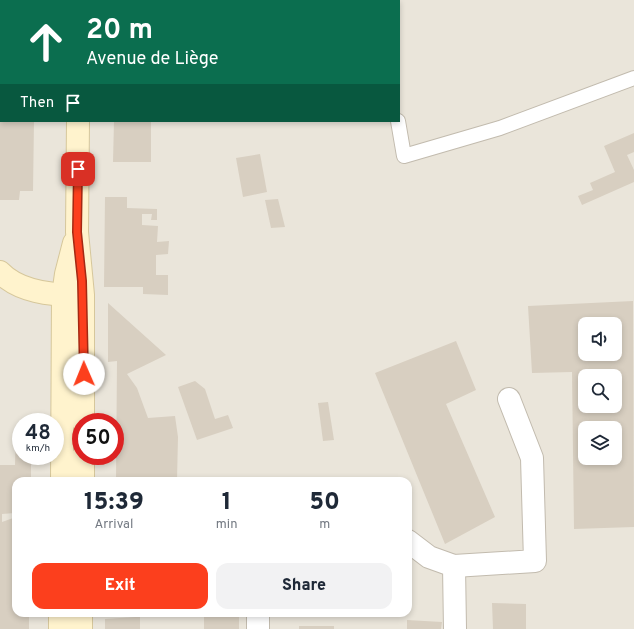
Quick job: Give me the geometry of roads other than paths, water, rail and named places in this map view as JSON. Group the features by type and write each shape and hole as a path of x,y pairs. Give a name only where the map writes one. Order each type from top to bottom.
{"main road":[{"path":"78,122 77,232 66,274 73,298 82,413"},
{"path":"0,272 24,287 45,293 73,298"},
{"path":"62,477 73,298"},
{"path":"82,477 83,465"},
{"path":"60,617 60,629"},
{"path":"81,617 81,629"}],"street":[{"path":"412,544 429,557 454,566 535,561 532,458 509,399"},
{"path":"454,566 455,629"},
{"path":"258,617 258,629"}],"lane":[{"path":"398,122 404,156 500,128 634,78"}]}
